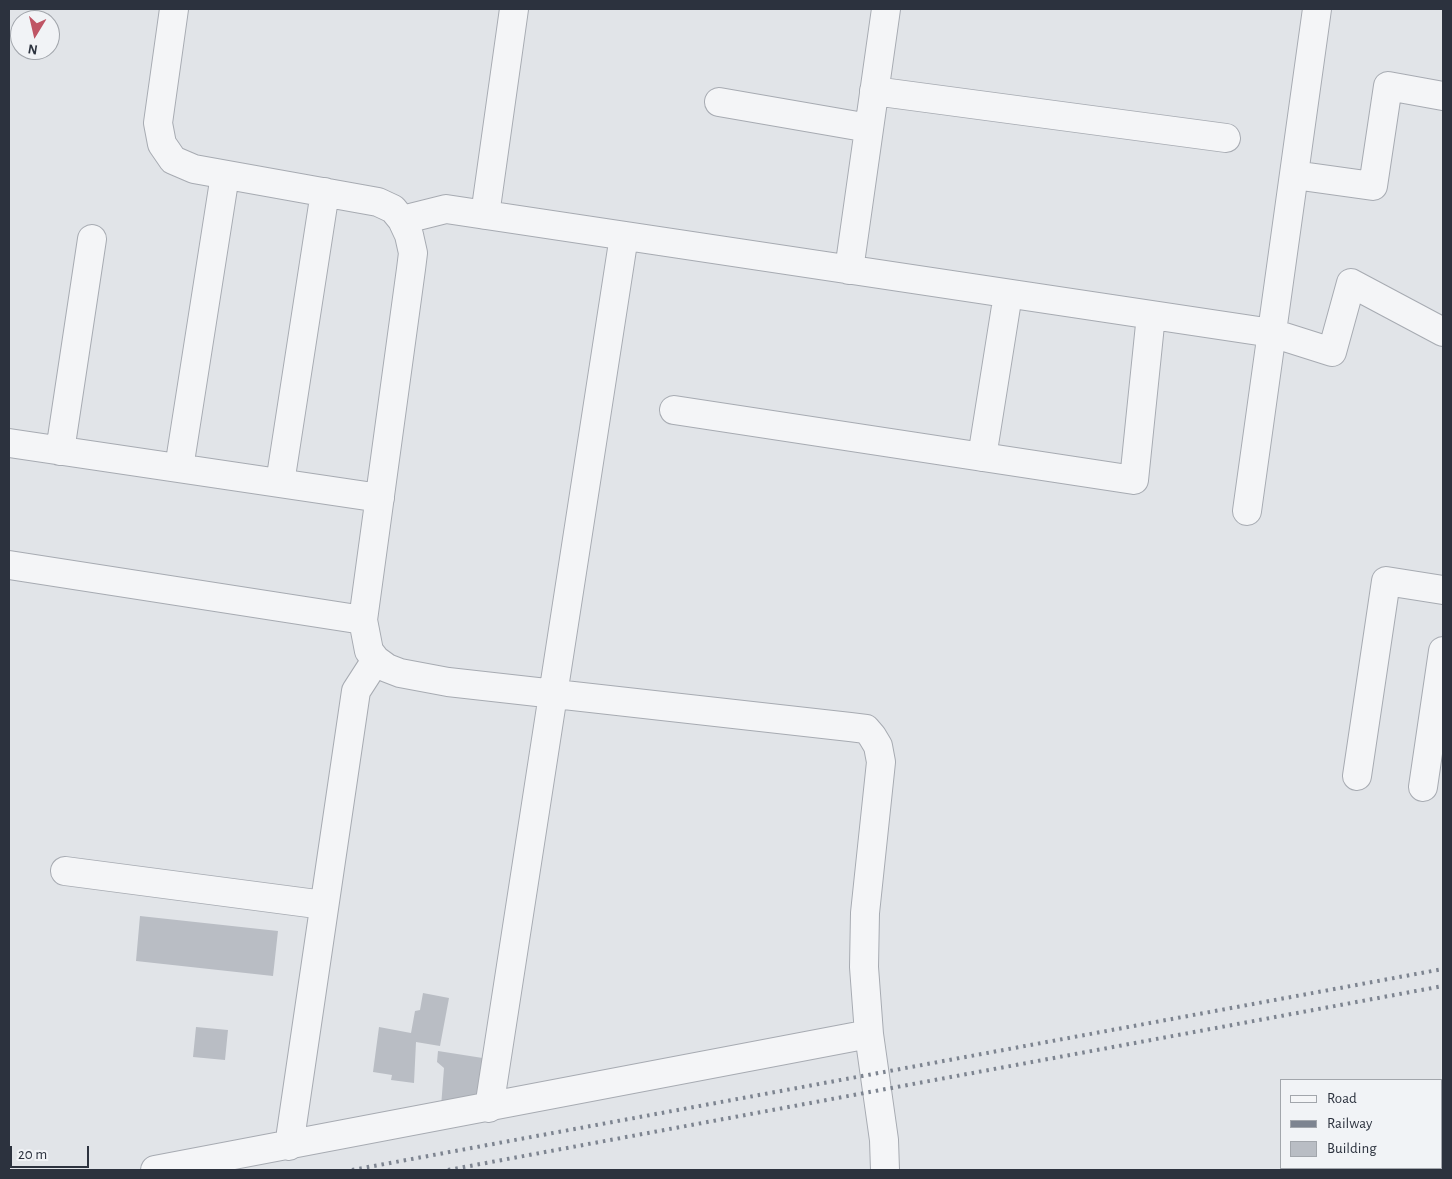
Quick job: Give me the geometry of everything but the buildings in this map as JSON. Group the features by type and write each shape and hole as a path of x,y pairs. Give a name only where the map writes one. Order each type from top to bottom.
{"street":[{"path":"174,9 158,123 162,144 173,160 194,169 378,202 393,209 402,220 413,253 363,620 369,651 376,660 387,668 417,678 866,729 872,736 878,746 880,762 865,913 864,967 869,1034 884,1140 885,1170"},
{"path":"486,215 514,9"},
{"path":"849,270 874,91 883,9"},
{"path":"1247,511 1318,9"},
{"path":"1294,175 1373,186 1388,86 1443,96"},
{"path":"874,91 1226,138"},
{"path":"719,102 869,128"},
{"path":"179,468 225,175"},
{"path":"280,483 326,192"},
{"path":"402,220 446,209 1272,333 1332,352 1351,283 1443,332"},
{"path":"489,1108 624,236"},
{"path":"60,451 92,239"},
{"path":"982,457 1008,294"},
{"path":"674,410 1134,480 1151,315"},
{"path":"9,443 380,498"},
{"path":"9,565 363,620"},
{"path":"1357,776 1386,581 1443,590"},
{"path":"1423,787 1443,651"},
{"path":"289,1146 356,691 376,660"},
{"path":"65,871 324,906"},
{"path":"155,1170 489,1108 869,1034"}],"railway":[{"path":"352,1170 1443,969"},
{"path":"448,1170 1443,986"}]}
